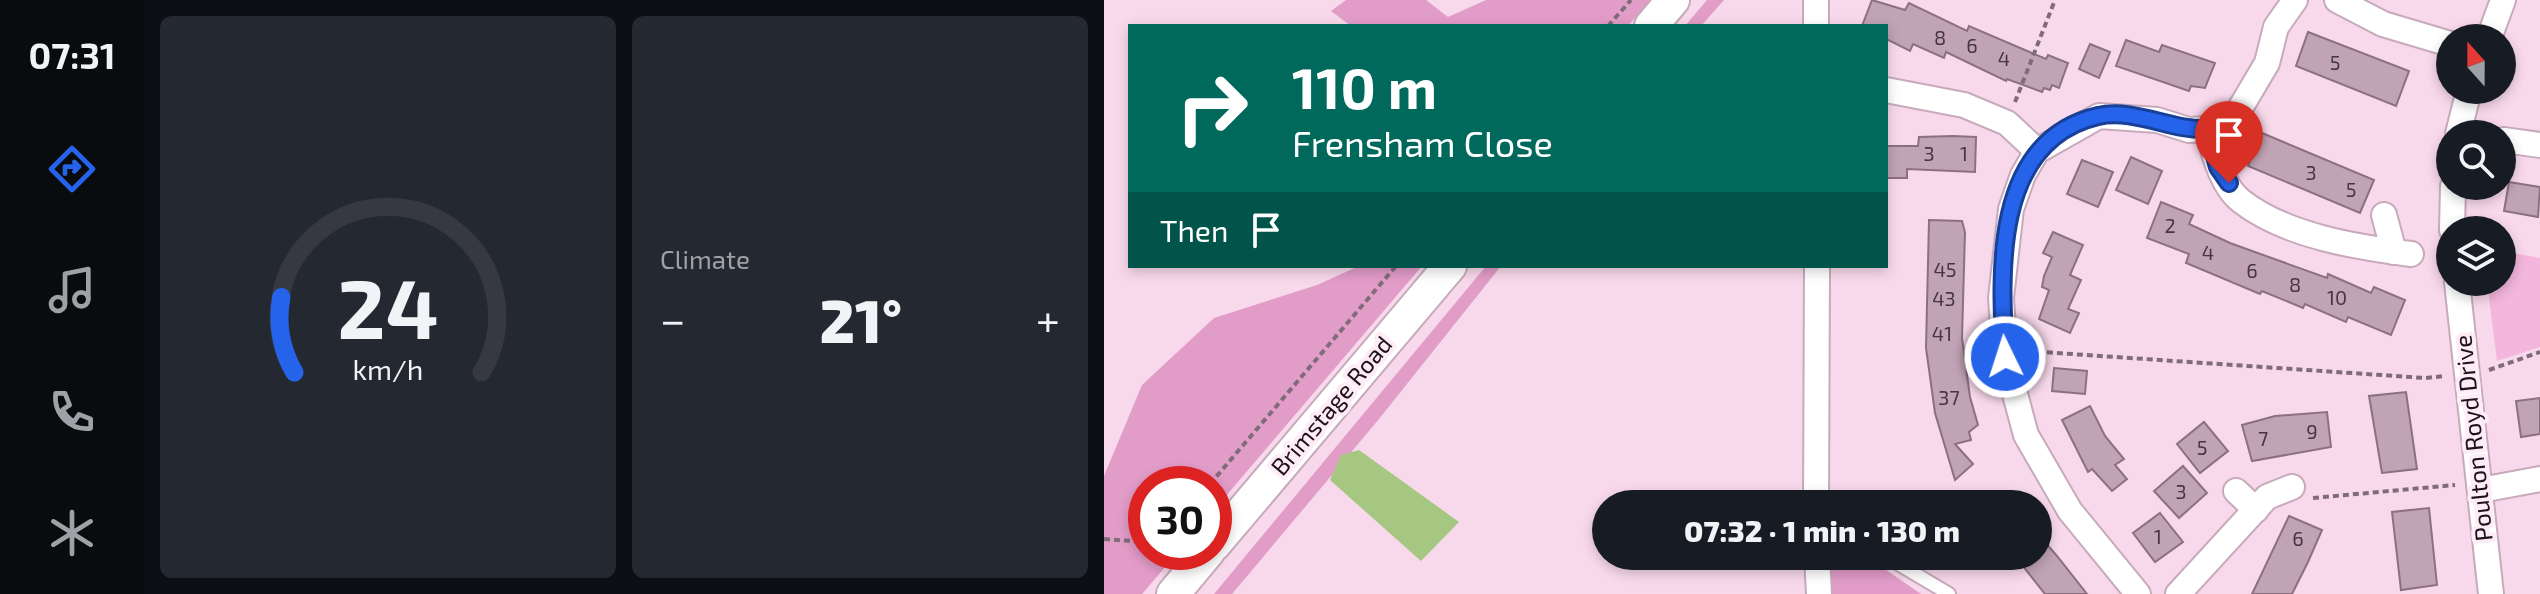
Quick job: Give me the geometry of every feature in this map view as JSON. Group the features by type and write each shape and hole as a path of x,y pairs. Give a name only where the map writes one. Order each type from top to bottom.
{"main road":[{"path":"1653,24 1673,0"},
{"name":"Brimstage Road","path":"1232,524 1448,268"},
{"path":"1173,594 1193,570"}],"street":[{"path":"1816,0 1816,24"},
{"path":"2138,594 2070,511 2026,435 2005,357 2001,298 2006,237 2023,175 2037,151 2099,116 2157,120 2189,130 2207,129 2235,117 2267,63 2276,27 2295,0"},
{"path":"2337,0 2383,24 2436,40"},
{"path":"2494,24 2503,0"},
{"path":"1889,98 1926,95 1964,105 2007,123 2037,151"},
{"path":"2207,129 2218,167 2239,200 2279,222 2323,237 2402,253 2384,215"},
{"path":"2516,142 2540,145"},
{"path":"1816,490 1817,268"},
{"name":"Poulton Royd Drive","path":"2459,296 2491,594"},
{"path":"2480,487 2540,479"},
{"path":"2178,594 2267,497 2292,487"},
{"path":"2236,491 2256,510"},
{"path":"1818,570 1819,594"}],"lane":[{"path":"1909,570 1949,594"}],"path":[{"path":"1610,24 1631,0"},
{"path":"2007,123 2055,0"},
{"path":"1225,466 1394,268"},
{"path":"2005,357 2029,351 2425,378 2501,368 2540,352"},
{"path":"2292,487 2298,490 2297,499 2480,487"},
{"path":"1104,539 1128,541"}],"shaded area":[{"path":"1346,0 1426,0 1448,17 1486,0 1650,0 1630,24 1348,24 1331,11"},
{"path":"1707,0 1724,0 1703,24 1687,24"},
{"path":"2516,254 2540,258 2540,347 2497,361 2489,296 2516,296"},
{"path":"1355,268 1420,268 1232,489 1232,466 1128,466 1128,570 1163,570 1142,594 1104,594 1104,476 1142,385 1214,318 1317,285"},
{"path":"1484,268 1499,268 1379,419 1232,594 1214,594"},
{"path":"1359,450 1459,522 1421,561 1330,480 1341,455"},
{"path":"1825,570 1886,570 1921,594 1825,594"}],"building":[{"path":"1872,0 1905,10 1909,3 1967,31 1969,26 2046,59 2048,55 2068,63 2059,88 2052,85 2050,90 2044,88 2042,92 2006,81 1946,52 1944,58 1913,44 1910,51 1888,40 1888,24 1863,24"},
{"path":"2308,32 2409,71 2396,106 2296,66"},
{"path":"2126,40 2159,52 2162,45 2215,63 2205,88 2191,86 2189,91 2116,66"},
{"path":"2090,44 2110,52 2099,78 2079,69"},
{"path":"2262,133 2374,180 2360,213 2248,166"},
{"path":"1919,137 1976,137 1975,172 1907,169 1907,178 1888,178 1888,146 1918,146"},
{"path":"2131,157 2162,171 2148,204 2116,190"},
{"path":"2082,160 2113,172 2098,207 2067,194"},
{"path":"2516,183 2540,187 2538,217 2504,211 2506,200 2516,200"},
{"path":"2161,202 2193,215 2189,224 2230,243 2327,278 2328,274 2371,293 2374,287 2405,300 2391,335 2348,317 2346,322 2305,304 2303,308 2262,291 2260,294 2186,263 2189,254 2147,238"},
{"path":"1929,220 1962,221 1965,232 1962,338 1970,397 1978,425 1969,432 1971,440 1955,444 1973,464 1955,480 1935,413 1926,348"},
{"path":"2053,232 2083,245 2070,275 2081,280 2068,309 2079,313 2070,333 2039,319 2049,290 2042,287 2044,276 2052,257 2043,253"},
{"path":"2054,368 2087,371 2085,394 2052,391"},
{"path":"2406,392 2417,469 2382,473 2369,396"},
{"path":"2540,398 2540,434 2521,437 2516,401"},
{"path":"2090,406 2105,436 2124,459 2115,465 2127,479 2112,491 2092,469 2088,472 2062,420"},
{"path":"2327,412 2331,447 2252,461 2242,425 2275,416"},
{"path":"2204,422 2228,451 2200,473 2177,444"},
{"path":"2183,466 2207,493 2179,518 2154,491"},
{"path":"2429,508 2437,585 2401,590 2392,512"},
{"path":"2160,513 2183,542 2155,562 2133,533"},
{"path":"2289,516 2322,530 2308,562 2292,594 2252,594"},
{"path":"2052,550 2087,594 2045,594 2026,570 2052,570"}],"route":[{"path":"2005,357 2001,298 2006,237 2011,209 2023,175 2037,151 2072,128 2099,116 2157,120 2189,130 2207,129 2218,167 2229,183"}]}
